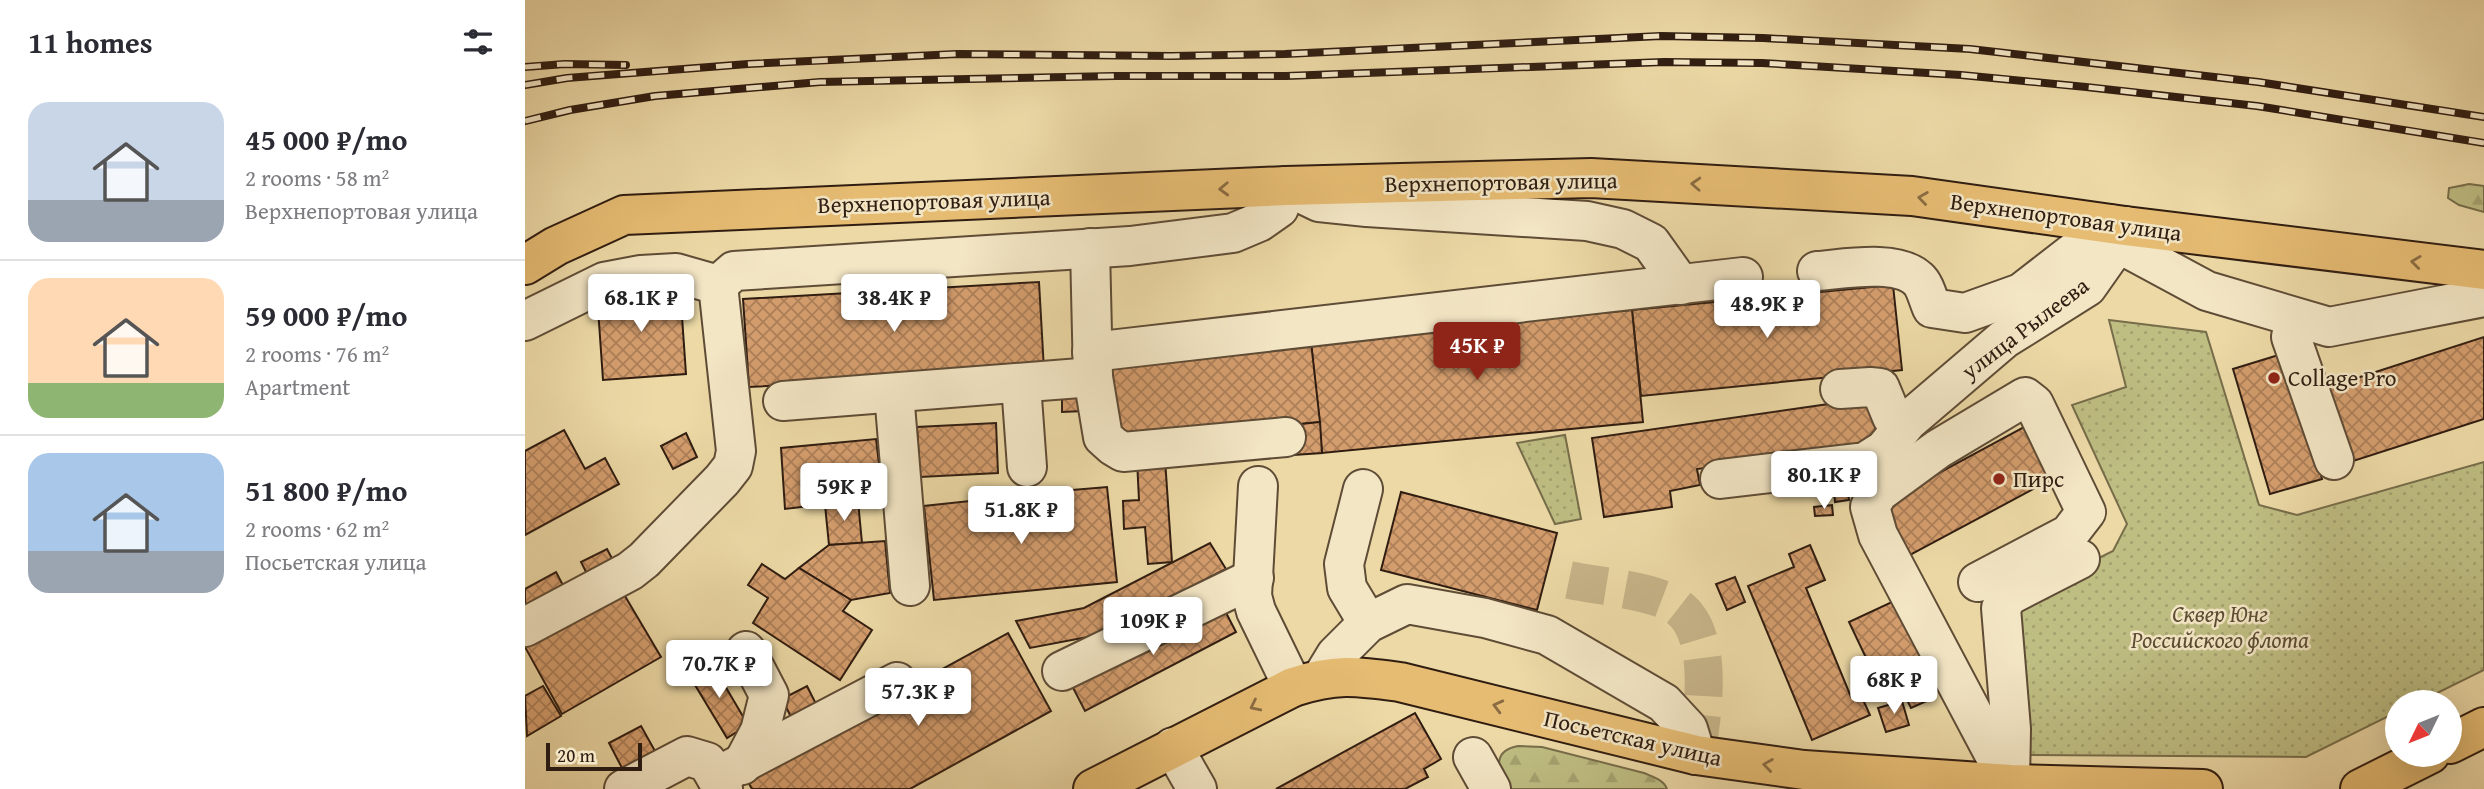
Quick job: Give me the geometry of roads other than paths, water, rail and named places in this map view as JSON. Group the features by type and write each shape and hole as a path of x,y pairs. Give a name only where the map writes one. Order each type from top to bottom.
{"main road":[{"name":"Верхнепортовая улица","path":"525,265 556,246 624,215 1286,187 1591,178 1912,196 2118,231 2484,270"},
{"name":"Посьетская улица","path":"1093,789 1308,682 1354,676 1400,682 1696,755 1804,770 1903,783 2203,789"},
{"path":"2462,738 2484,727"},
{"path":"2360,789 2404,767"}],"lane":[{"path":"718,285 734,271 1130,246 1233,233 1259,222 1279,208 1286,187 1318,202 1587,221 1623,229 1651,243 1681,285"},
{"path":"1817,271 1878,268 1904,270 1920,280 1932,308 1965,313 2021,293 2118,231 2207,292 2329,327 2484,297"},
{"name":"улица Рылеева","path":"1720,479 1865,462 1884,450 1902,428 2004,339 2087,287 2118,231"},
{"path":"1090,248 1092,364 1103,437 1123,452 1286,437"},
{"path":"525,321 604,282 641,275 676,273 718,285"},
{"path":"783,401 1021,384 1092,364 1743,277"},
{"path":"525,627 630,571 644,560 733,466 736,451 718,285"},
{"path":"2295,318 2291,337 2334,460"},
{"path":"1021,384 1027,467"},
{"path":"1840,390 1880,388 1892,417 1902,428"},
{"path":"894,393 910,586"},
{"path":"1978,582 2069,534 2086,512 2034,404 2025,397 1938,449 1878,493 1870,507 1878,535 2010,784"},
{"path":"1258,486 1252,596 1256,611 1308,682 1368,623 1407,604 1485,618 1546,635 1664,703 1688,729 1696,755"},
{"path":"1363,489 1344,564 1347,588 1368,623"},
{"path":"2010,784 2011,729 2001,608 2008,596 2080,559"},
{"path":"1062,671 1254,578"},
{"path":"727,777 760,731 769,695 745,651"},
{"path":"727,777 897,682"},
{"path":"1173,747 1197,789"},
{"path":"624,789 687,756 707,762 727,777"}],"tunnel":[{"path":"1569,580 1650,595 1673,604 1687,616 1696,632 1704,674 1702,718 1696,755"}],"railway":[{"path":"525,85 567,78 748,64 957,54 1285,54 1661,36 1763,38 1970,49 2258,82 2484,117"},
{"path":"525,121 570,110 655,96 820,82 1115,76 1286,76 1664,62 1762,63 1961,75 2086,87 2257,106 2484,143"},
{"path":"525,67 565,64 626,65"}],"place":[{"name":"Collage Pro","path":"2274,378"},
{"name":"Пирс","path":"1999,479"}],"park label":[{"name":"Сквер Юнг Российского флота","path":"2220,627"}]}
